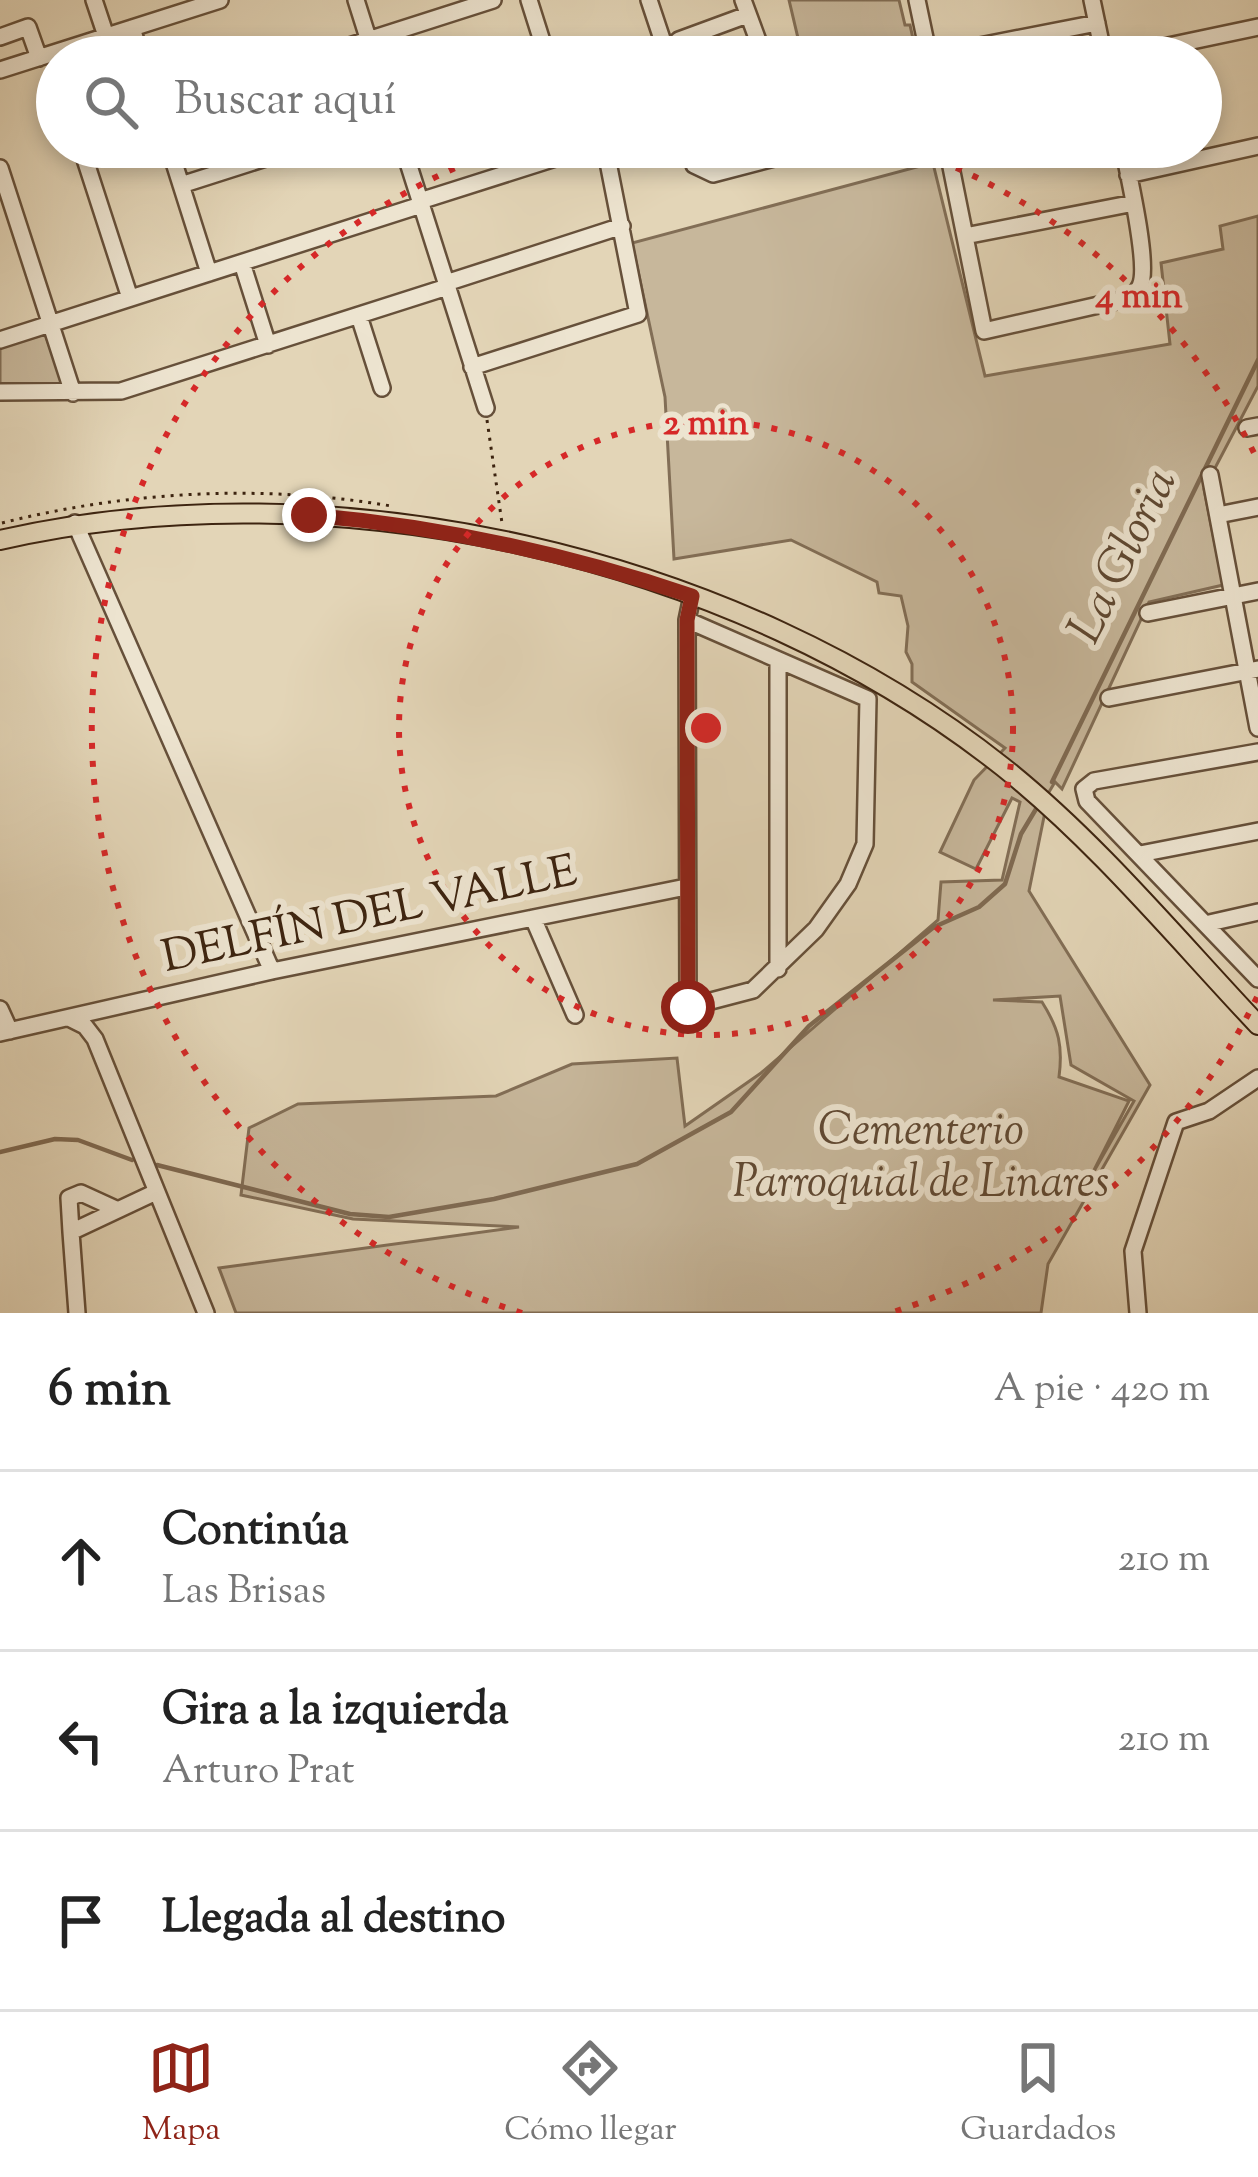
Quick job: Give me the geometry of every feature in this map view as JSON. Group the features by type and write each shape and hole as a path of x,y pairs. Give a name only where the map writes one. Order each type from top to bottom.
{"main road":[{"path":"0,540 75,523 238,513 388,523 547,553 758,621 829,655 986,754 1048,806 1258,1025"}],"street":[{"path":"94,0 106,36 183,6 220,0"},
{"path":"356,0 367,36"},
{"path":"402,36 493,0"},
{"path":"529,0 540,36"},
{"path":"649,0 659,36"},
{"path":"917,0 925,36"},
{"path":"1092,0 1100,36"},
{"path":"687,36 745,8 759,36"},
{"path":"1033,36 1097,23"},
{"path":"0,37 28,27 36,41"},
{"path":"1215,36 1258,27"},
{"path":"132,28 134,36"},
{"path":"0,70 36,59"},
{"path":"1222,154 1258,146"},
{"path":"0,168 73,393"},
{"path":"88,168 130,298"},
{"path":"176,168 209,273"},
{"path":"181,185 234,168"},
{"path":"409,168 486,408"},
{"path":"0,340 526,168"},
{"path":"472,367 638,314 609,168"},
{"path":"699,168 713,174 732,168"},
{"path":"951,168 983,331 1125,299 1136,292 1142,279 1127,168"},
{"path":"1128,175 1159,168"},
{"path":"965,236 1134,203"},
{"path":"0,392 133,388 622,226"},
{"path":"242,262 268,344"},
{"path":"359,316 382,388"},
{"path":"1210,475 1252,670 1258,728"},
{"path":"1218,515 1258,507"},
{"path":"75,523 272,971"},
{"path":"1148,613 1258,590"},
{"path":"687,620 868,699 865,844 828,914 778,969 742,996 688,1007 687,620 692,596"},
{"path":"778,660 778,969"},
{"path":"1109,698 1252,670"},
{"path":"1258,752 1094,781 1084,789 1088,801 1258,979"},
{"path":"1140,854 1258,831"},
{"name":"DELFÍN DEL VALLE","path":"5,1032 272,971 686,887"},
{"path":"1205,924 1258,912"},
{"path":"533,918 575,1016"},
{"path":"0,1010 5,1032"},
{"path":"70,1019 85,1026 95,1039 206,1313"},
{"path":"1138,1313 1133,1251 1176,1122 1209,1112 1258,1078"},
{"path":"71,1232 156,1192"},
{"path":"77,1313 69,1198 81,1193 116,1210"}],"path":[{"path":"486,408 503,531"}],"green space":[{"path":"789,0 899,0 912,36 798,36"},
{"name":"Cementerio Parroquial de Linares","path":"913,168 934,168 985,376 1170,344 1161,263 1223,249 1220,226 1258,216 1258,386 1204,489 1223,585 1149,602 1062,789 1055,782 1049,792 1029,891 1150,1085 1048,1264 1041,1313 236,1313 219,1268 519,1227 353,1219 241,1195 249,1128 298,1104 496,1096 572,1064 677,1058 685,1126 761,1073 938,920 941,882 1002,880 1020,802 1012,798 976,869 940,852 974,780 1005,748 912,682 901,596 879,593 877,582 791,540 674,559 665,397 632,243","holes":["1060,996 1071,1065 1134,1101 1089,1180 1129,1101 1059,1077 1058,1038 1042,1002 993,1000"]},
{"path":"43,328 64,388 0,386 0,342"}],"waterway":[{"name":"La Gloria","path":"1052,782 1258,360"},
{"path":"157,1165 350,1214 389,1217 494,1199 637,1164 731,1112 809,1026 934,927 979,907 1005,884 1021,834 1036,809"},
{"path":"0,1152 55,1139 78,1140 132,1160"}],"route":[{"path":"309,515 500,542 692,596 687,620 688,1007"}]}
